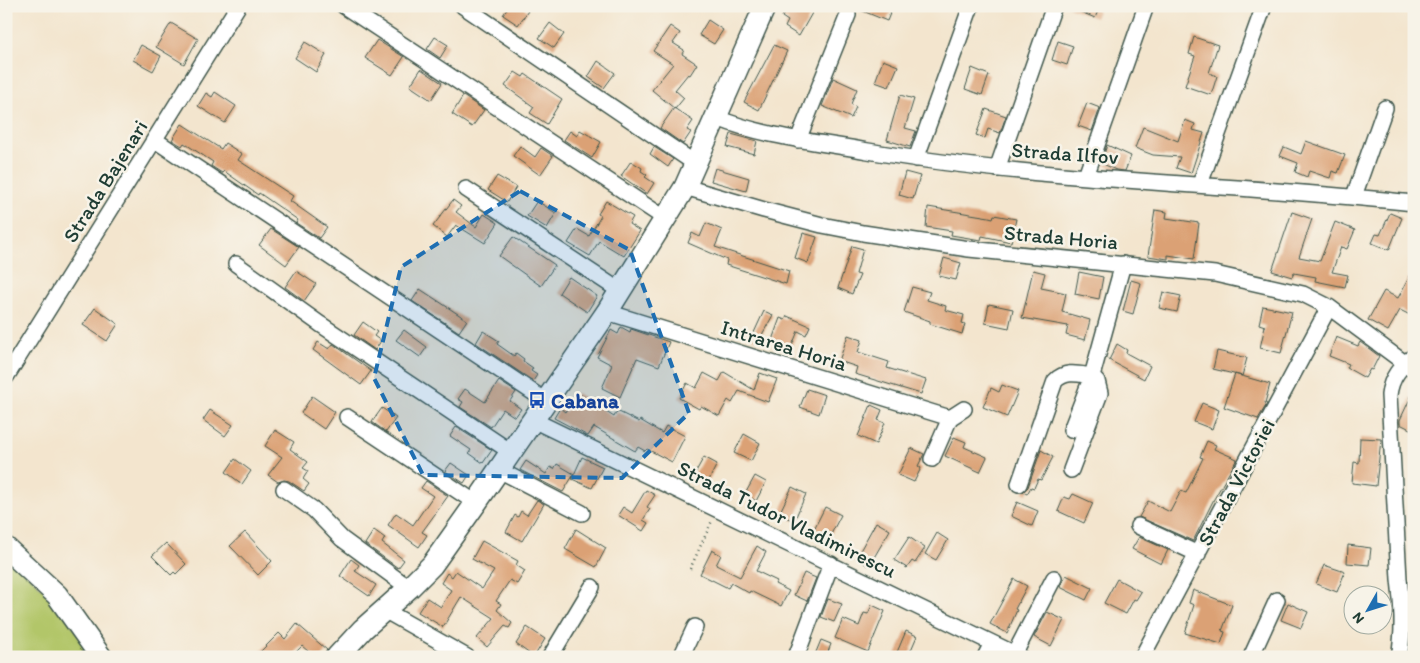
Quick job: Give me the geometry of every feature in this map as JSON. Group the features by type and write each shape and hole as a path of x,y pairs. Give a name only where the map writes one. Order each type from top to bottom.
{"main road":[{"path":"337,657 352,639 410,588 432,565 607,312 685,187 765,6"},
{"path":"6,548 57,595 101,657"}],"street":[{"name":"Strada Bajenari","path":"6,377 238,6"},
{"path":"344,6 666,219"},
{"path":"463,6 696,164"},
{"path":"916,159 971,6"},
{"path":"997,169 1054,6"},
{"path":"1086,176 1146,6"},
{"path":"1200,184 1264,6"},
{"path":"798,140 848,16"},
{"path":"1354,196 1385,108"},
{"name":"Strada Ilfov","path":"717,118 732,124 798,140 916,159 997,169 1354,196 1414,203"},
{"path":"155,140 546,401"},
{"name":"Strada Horia","path":"685,187 764,210 862,233 969,249 1215,274 1303,294 1329,306 1411,363"},
{"path":"466,189 620,290"},
{"path":"236,264 320,324 511,452"},
{"path":"1071,430 1092,376 1123,264"},
{"name":"Strada Victoriei","path":"1142,657 1329,306"},
{"name":"Intrarea Horia","path":"607,312 950,418"},
{"path":"1399,657 1402,643 1402,608 1388,394 1390,383 1395,374 1411,363"},
{"path":"1019,484 1056,381 1060,376 1070,373 1092,376 1097,381 1100,393 1070,470"},
{"path":"932,459 950,418 964,409"},
{"path":"347,417 476,503"},
{"name":"Strada Tudor Vladimirescu","path":"534,420 831,564 988,650 1018,655"},
{"path":"499,470 582,513"},
{"path":"284,489 314,510 342,538 410,588"},
{"path":"1138,526 1198,554"},
{"path":"796,657 831,564"},
{"path":"1018,655 1054,578"},
{"path":"550,657 592,587"},
{"path":"1251,657 1277,600"},
{"path":"384,610 467,657"},
{"path":"681,657 695,627"}],"path":[{"path":"690,569 718,508"}],"highlighted area":[{"path":"520,191 630,250 689,413 622,478 423,475 374,378 401,267"}],"green space":[{"path":"6,555 51,596 95,657 6,657"}],"building":[{"path":"509,6 521,6 528,11 518,25 503,15"},
{"path":"788,6 816,6 799,36 785,27 788,21 782,17"},
{"path":"851,6 893,6 887,21"},
{"path":"1067,6 1100,6 1095,18"},
{"path":"708,20 723,30 714,44 699,35"},
{"path":"171,23 198,39 184,64 156,47"},
{"path":"550,23 564,34 554,48 539,38"},
{"path":"670,26 680,33 673,43 684,50 682,54 697,64 690,75 688,74 675,90 684,98 675,109 652,90 673,64 653,51"},
{"path":"435,37 448,45 440,58 427,49"},
{"path":"1194,37 1218,45 1209,73 1217,76 1211,95 1185,86 1195,56 1189,54"},
{"path":"377,40 404,57 392,75 365,58"},
{"path":"1058,41 1073,46 1067,65 1052,60"},
{"path":"305,42 326,55 316,72 295,58"},
{"path":"141,45 161,56 153,71 133,60"},
{"path":"774,45 787,51 759,110 744,102"},
{"path":"883,60 898,66 889,87 875,82"},
{"path":"598,61 615,73 604,88 588,77"},
{"path":"972,68 989,75 982,95 965,89"},
{"path":"421,69 442,83 431,100 410,86"},
{"path":"515,72 523,77 525,74 562,99 547,124 530,113 534,107 505,86"},
{"path":"833,78 857,89 851,104 856,107 851,118 822,106"},
{"path":"215,92 236,106 225,123 198,106 206,93 212,97"},
{"path":"900,95 914,99 905,128 916,131 910,147 887,140"},
{"path":"463,96 484,110 472,127 452,114"},
{"path":"1087,103 1100,108 1092,131 1078,126"},
{"path":"674,108 693,121 687,130 691,132 683,144 660,128"},
{"path":"986,109 1006,116 1000,133 988,129 985,138 976,135"},
{"path":"1185,120 1195,124 1193,130 1204,133 1191,173 1176,168 1180,157 1153,155 1135,148 1143,127 1178,141"},
{"path":"182,124 221,149 225,143 242,154 238,160 293,196 290,201 327,227 319,238 296,223 298,220 259,193 258,195 224,171 222,173 211,166 213,162 184,143 182,146 172,140"},
{"path":"580,130 601,142 592,158 564,140 570,131 577,136"},
{"path":"731,134 757,141 754,154 727,147"},
{"path":"1306,141 1345,155 1338,173 1332,171 1330,178 1309,171 1307,177 1295,172 1298,163 1280,156 1284,147 1301,154"},
{"path":"1107,145 1131,156 1125,171 1116,170 1101,163"},
{"path":"520,146 535,157 541,148 553,156 540,175 513,156"},
{"path":"654,147 673,159 668,167 650,154"},
{"path":"631,161 642,168 641,171 647,175 645,177 654,183 647,194 621,176"},
{"path":"715,168 749,178 746,191 711,181"},
{"path":"905,172 920,176 913,199 899,195"},
{"path":"497,176 516,187 507,202 488,190"},
{"path":"453,200 461,206 456,212 476,227 484,214 498,223 485,243 456,225 447,237 433,226"},
{"path":"537,201 556,213 547,228 527,216"},
{"path":"606,201 633,217 629,224 640,231 624,256 599,241 590,256 568,243 577,229 589,236 601,216 598,214"},
{"path":"928,207 993,218 994,215 1016,219 1011,242 982,236 981,240 951,235 952,231 926,227"},
{"path":"1155,210 1167,212 1166,218 1199,223 1194,259 1168,255 1168,259 1148,256"},
{"path":"1292,212 1312,219 1299,257 1320,261 1335,222 1355,230 1347,249 1341,247 1332,272 1348,275 1345,287 1315,281 1316,277 1294,273 1292,277 1272,271"},
{"path":"1390,213 1402,218 1389,250 1372,243 1376,234 1380,235"},
{"path":"706,223 722,230 715,247 789,271 786,284 726,265 727,260 688,243 692,233 700,237"},
{"path":"271,229 299,247 286,265 259,245"},
{"path":"803,233 817,237 808,263 795,258"},
{"path":"513,237 555,265 541,286 499,256"},
{"path":"852,246 863,249 856,274 860,275 852,294 838,288"},
{"path":"944,258 961,263 956,280 939,276"},
{"path":"1414,268 1414,317 1400,310 1388,331 1368,320 1384,291 1398,298"},
{"path":"1033,270 1045,273 1041,288 1066,293 1062,312 1090,320 1085,340 1066,335 1068,326 1022,318"},
{"path":"296,271 316,284 304,301 285,287"},
{"path":"1079,272 1103,277 1099,299 1075,294"},
{"path":"569,277 597,296 587,312 559,293"},
{"path":"1131,280 1141,283 1133,314 1123,311"},
{"path":"912,287 930,292 927,300 946,306 945,310 964,315 962,323 965,324 962,334 930,324 930,321 904,312"},
{"path":"420,289 467,320 459,332 412,301"},
{"path":"1163,292 1181,296 1177,312 1159,308"},
{"path":"989,304 1013,309 1009,328 985,323"},
{"path":"1263,306 1292,312 1281,353 1260,348 1265,326 1259,324"},
{"path":"95,308 118,324 107,341 83,325"},
{"path":"764,311 773,315 759,340 752,337"},
{"path":"787,316 810,326 806,335 798,331 791,348 772,340 780,318 785,320"},
{"path":"363,322 377,332 374,336 381,341 375,350 354,335"},
{"path":"621,327 630,332 631,329 669,342 659,366 637,358 620,397 602,388 612,365 597,357 611,330 618,334"},
{"path":"404,330 427,347 420,357 396,340"},
{"path":"483,331 499,341 497,344 514,356 516,353 533,368 531,371 537,375 533,381 476,343"},
{"path":"848,335 862,340 858,352 889,362 887,368 926,380 921,394 855,374 857,367 839,361"},
{"path":"1336,337 1358,346 1360,342 1379,356 1372,370 1370,369 1365,378 1347,368 1349,364 1329,356"},
{"path":"318,342 329,349 333,344 371,371 361,385 313,350"},
{"path":"1117,344 1127,350 1126,353 1150,366 1144,379 1109,360"},
{"path":"1217,351 1247,358 1242,376 1213,369"},
{"path":"724,372 754,390 760,373 777,379 768,402 739,391 732,403 728,400 719,416 701,406 699,409 679,398 687,383 696,388 704,373 719,381"},
{"path":"1235,374 1270,384 1265,403 1267,404 1258,419 1224,407"},
{"path":"499,381 516,392 510,401 521,409 515,417 503,409 491,427 460,407 463,402 458,399 465,389 485,402"},
{"path":"1002,385 1018,391 1007,417 983,407 991,388 999,392"},
{"path":"807,389 825,395 819,414 800,407"},
{"path":"1414,390 1414,431 1400,424 1400,420"},
{"path":"577,393 614,417 617,411 639,422 640,420 662,433 666,426 685,436 672,462 647,449 645,451 638,447 635,451 594,427 588,436 554,418 560,408 565,412"},
{"path":"312,396 335,412 324,429 301,413"},
{"path":"1202,403 1219,410 1212,429 1194,422"},
{"path":"871,405 882,410 878,420 885,423 876,444 858,436"},
{"path":"382,408 396,418 386,432 372,422"},
{"path":"210,410 233,425 225,436 203,420"},
{"path":"456,427 492,450 483,463 469,453 471,450 450,436"},
{"path":"275,430 294,442 290,449 308,462 303,468 308,471 303,479 309,484 304,491 289,481 278,482 268,475 282,457 265,446"},
{"path":"744,434 760,443 751,461 734,453"},
{"path":"954,437 966,442 964,447 987,457 980,472 945,456"},
{"path":"1360,438 1381,439 1376,486 1352,483 1354,462 1359,463"},
{"path":"1207,441 1216,445 1214,449 1237,459 1193,541 1139,517 1148,501 1170,512 1181,491 1186,493 1203,458 1200,457"},
{"path":"911,448 924,454 918,466 921,468 914,482 898,475"},
{"path":"1041,450 1053,457 1041,480 1038,479 1034,488 1031,487 1027,494 1023,492 1028,487"},
{"path":"582,457 603,467 592,488 572,479"},
{"path":"704,457 717,464 708,482 694,475"},
{"path":"235,459 251,471 242,484 226,472"},
{"path":"526,461 546,474 550,467 554,469 557,464 574,474 563,492 520,470"},
{"path":"451,463 469,475 464,483 445,471"},
{"path":"755,476 766,482 756,501 745,494"},
{"path":"426,481 448,496 422,532 427,535 419,547 388,525 396,513 413,525 433,496 421,488"},
{"path":"792,487 806,494 794,521 779,514"},
{"path":"646,490 655,495 647,507 650,509 643,520 648,523 643,531 618,515 623,507 632,513"},
{"path":"1073,494 1093,503 1084,523 1058,511 1064,497 1070,499"},
{"path":"537,500 544,504 522,541 506,532 515,515 518,517 521,511 527,515"},
{"path":"1017,502 1038,511 1032,526 1011,516"},
{"path":"825,507 841,515 829,538 813,531"},
{"path":"876,522 890,530 869,566 856,558"},
{"path":"576,529 606,548 596,567 565,549"},
{"path":"374,530 385,538 382,543 404,560 398,568 365,544"},
{"path":"245,532 272,561 258,575 230,546"},
{"path":"937,533 948,540 936,560 925,554"},
{"path":"909,537 925,548 915,563 912,561 907,568 894,560"},
{"path":"1139,537 1168,550 1161,564 1132,549"},
{"path":"482,541 518,561 516,565 525,571 517,584 510,580 496,601 501,604 497,610 512,623 509,628 505,626 487,647 477,638 494,618 461,597 443,627 418,612 427,598 441,607 451,590 441,583 447,573 452,577 456,571 482,589 494,571 472,559"},
{"path":"166,543 186,564 176,574 174,572 171,575 152,556"},
{"path":"1348,545 1371,548 1369,565 1347,563"},
{"path":"757,546 766,552 756,571 777,581 775,584 789,591 781,606 750,591 749,593 731,583 728,588 700,574 712,550 721,555 716,565 740,577"},
{"path":"351,559 359,565 355,571 376,585 369,596 340,576"},
{"path":"1324,565 1345,572 1337,592 1316,584"},
{"path":"804,573 816,578 807,601 794,595"},
{"path":"1066,575 1092,588 1086,600 1060,587"},
{"path":"1014,579 1027,586 1015,609 1017,610 1007,633 990,624"},
{"path":"1117,579 1141,592 1136,600 1134,599 1126,614 1104,603"},
{"path":"1193,590 1232,605 1222,631 1225,632 1221,644 1185,633 1194,605 1189,603"},
{"path":"828,599 842,604 834,622 821,617"},
{"path":"1288,603 1308,612 1301,628 1281,620"},
{"path":"872,605 885,611 868,652 835,638 843,619 859,626 864,613 868,614"},
{"path":"1047,612 1064,620 1051,646 1034,637"},
{"path":"297,624 327,650 322,657 315,657 302,646 291,657 255,657 279,633 285,639"},
{"path":"527,627 545,639 534,657 516,644"},
{"path":"906,631 917,636 908,657 895,657"},
{"path":"821,640 831,644 826,657 814,657"}],"place":[{"name":"Cabana","path":"537,400"}]}
